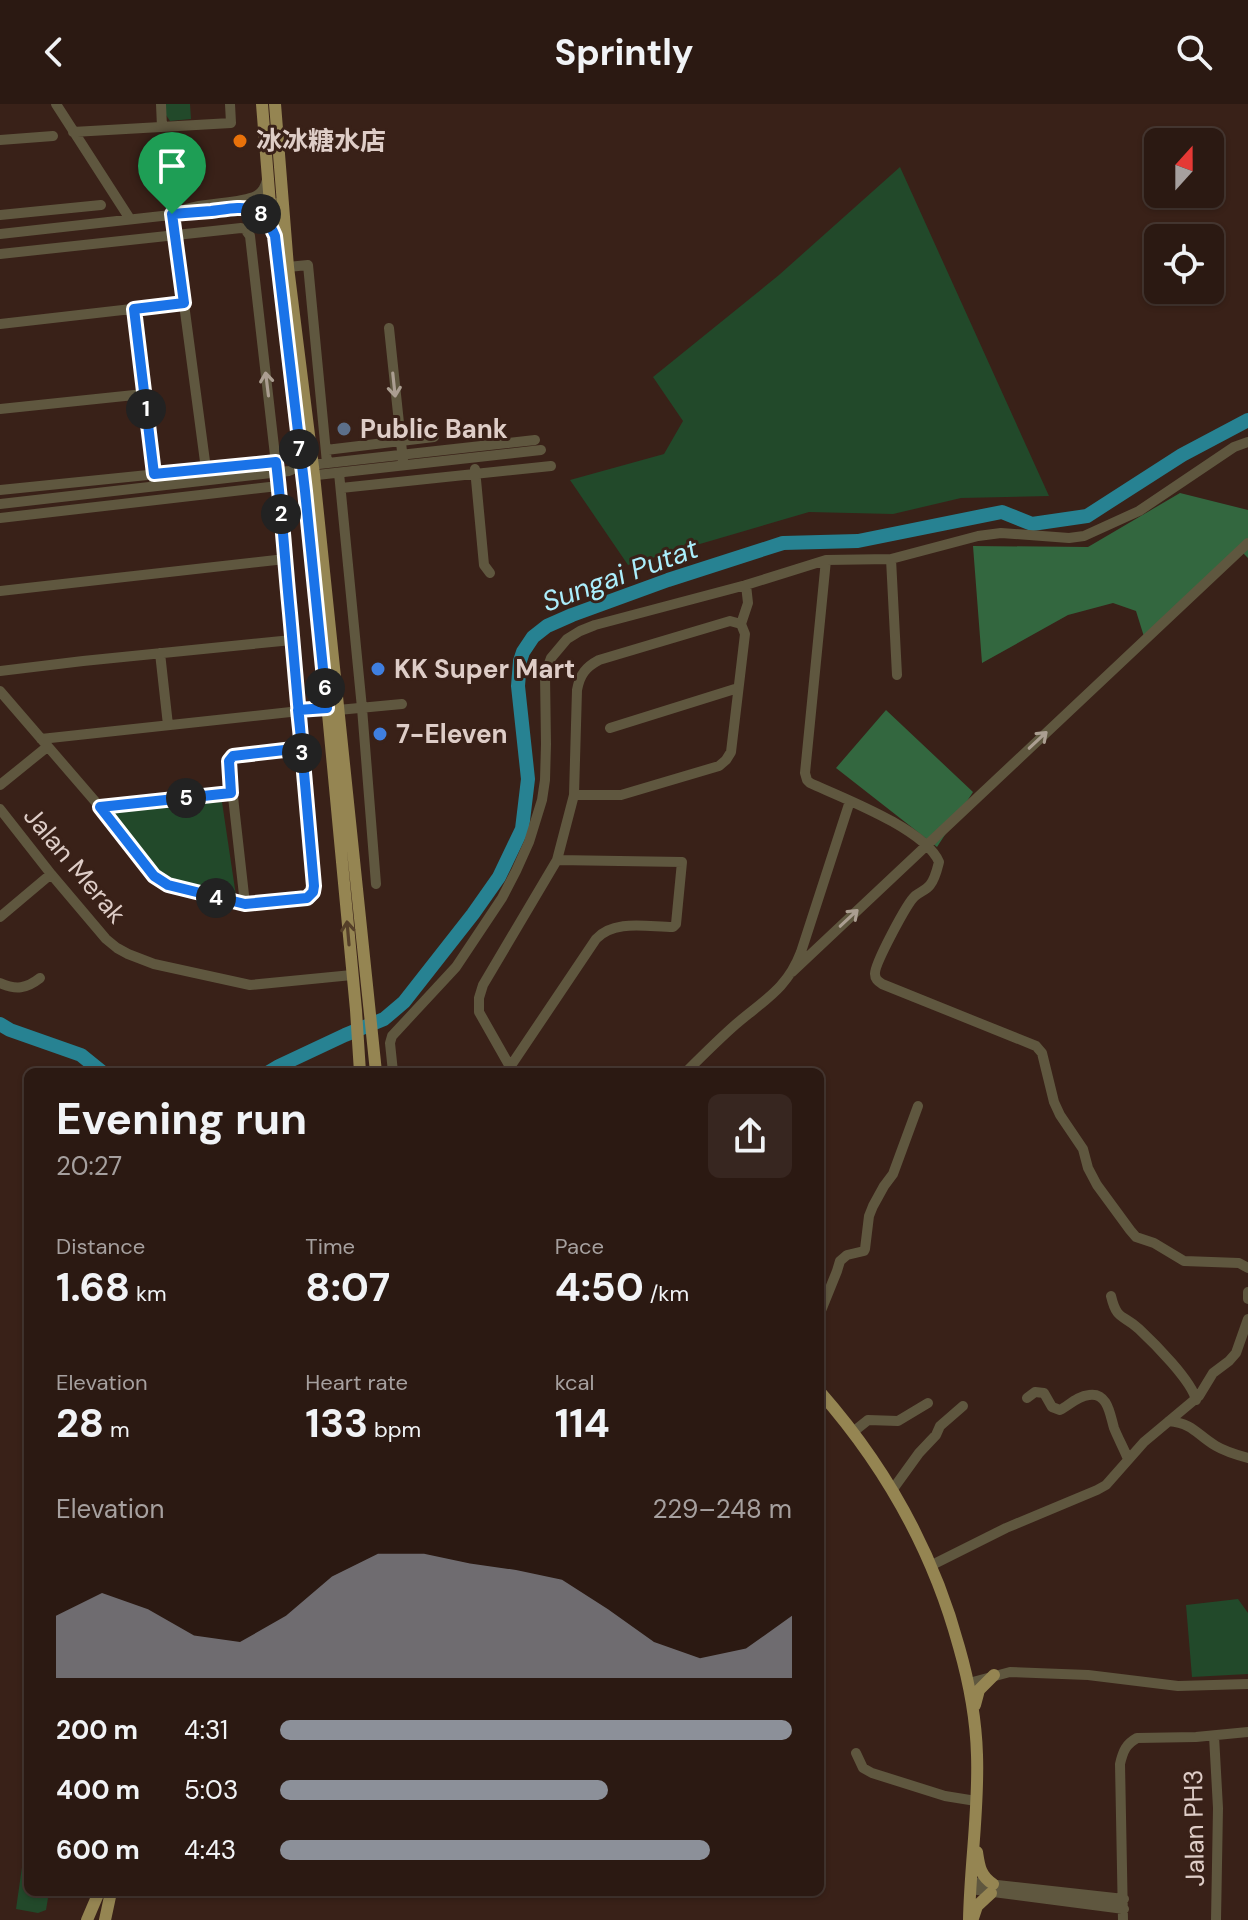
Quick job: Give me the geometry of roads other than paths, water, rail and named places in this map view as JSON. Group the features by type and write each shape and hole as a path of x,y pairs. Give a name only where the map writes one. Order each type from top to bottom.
{"main road":[{"path":"262,104 269,176 288,267 304,471"},
{"path":"275,104 275,236 333,709 362,1009 358,1041 360,1068"},
{"path":"246,206 267,220 275,236"},
{"path":"333,709 352,975 372,1037 375,1068"},
{"path":"824,1397 893,1489 932,1565 949,1610 969,1683 977,1751 970,1920"},
{"path":"974,1718 979,1690 994,1675"},
{"path":"970,1920 992,1888 980,1869 974,1829"},
{"path":"87,1920 97,1896"},
{"path":"94,1920 98,1896"},
{"path":"105,1920 110,1896"}],"street":[{"path":"56,104 130,219"},
{"path":"161,104 162,127"},
{"path":"73,132 231,123 230,104"},
{"path":"0,140 53,136"},
{"path":"172,214 198,205 252,197 263,190 269,176"},
{"path":"0,234 277,203"},
{"path":"0,215 101,205"},
{"path":"172,214 206,469"},
{"path":"0,254 241,228 250,236 278,486 313,892 307,898 245,904 179,889 160,880 0,691"},
{"path":"288,267 308,265 327,463"},
{"path":"0,324 184,303"},
{"path":"134,309 155,486"},
{"path":"389,328 403,460"},
{"path":"0,409 144,394"},
{"path":"326,450 434,437"},
{"path":"375,1068 392,1068 392,1036 456,967 502,898 529,842 545,780 545,675 551,658 567,639 595,625 826,560 891,559 1001,533 1069,538 1084,536 1139,511 1234,447 1248,442"},
{"path":"304,471 327,463 403,460 538,445"},
{"path":"473,452 484,565 490,573"},
{"path":"0,490 206,469 276,467 339,473 403,460"},
{"path":"341,488 551,466"},
{"path":"0,504 155,486 276,467"},
{"path":"339,473 376,884"},
{"path":"0,518 278,486"},
{"path":"30,487 32,514"},
{"path":"101,492 102,506"},
{"path":"690,1068 779,988 792,972 1248,543"},
{"path":"0,591 285,559"},
{"path":"891,559 897,675"},
{"path":"826,560 805,773 807,780 897,824 934,851 939,862 935,877 909,904 878,961 874,973 876,979 930,1005 1036,1046 1042,1053 1060,1115 1083,1149 1097,1185 1136,1237 1154,1243 1184,1261 1239,1263 1248,1268"},
{"path":"574,795 621,795 719,766 726,760 731,752 745,634 741,624 748,603 746,585"},
{"path":"511,1068 479,1012 479,998 483,985 557,860 574,795 579,678 587,666 599,660 730,621 741,624"},
{"path":"0,671 292,640"},
{"path":"160,653 168,725"},
{"path":"610,728 738,688"},
{"path":"0,785 44,743 298,710 402,704"},
{"path":"245,904 229,761 233,756 302,748"},
{"path":"100,807 231,793"},
{"path":"792,972 850,801"},
{"name":"Jalan Merak","path":"0,809 106,939 140,960 250,985 352,975"},
{"path":"513,1068 602,932 611,927 673,927 676,924 682,862 557,860"},
{"path":"0,917 51,874"},
{"path":"0,983 20,988 40,978"},
{"path":"824,1303 840,1261 865,1249 869,1216 893,1174 918,1106"},
{"path":"1248,1292 1248,1299"},
{"path":"1111,1296 1119,1316 1137,1327 1160,1351 1190,1384 1196,1400"},
{"path":"932,1565 979,1540 1106,1485 1144,1442 1204,1391 1213,1373 1236,1353 1248,1319"},
{"path":"1027,1398 1035,1392 1044,1393 1052,1407 1060,1410 1085,1395 1101,1397 1109,1408 1128,1459"},
{"path":"853,1432 868,1420 898,1421 928,1403"},
{"path":"893,1489 940,1426 963,1406"},
{"path":"1169,1421 1190,1426 1214,1445 1248,1458"},
{"path":"969,1683 1010,1672 1088,1675 1178,1686 1248,1684"},
{"path":"970,1886 1124,1909 1120,1764 1125,1747 1137,1738 1248,1732"},
{"name":"Jalan PH3","path":"1214,1736 1218,1808 1216,1920"},
{"path":"856,1753 863,1768 872,1773 945,1796 976,1801"}],"waterway":[{"name":"Sungai Putat","path":"276,1068 384,1019 404,1002 499,877 522,829 528,779 518,686 520,661 533,637 547,626 668,580 783,543 858,541 1002,512 1032,524 1087,516 1182,455 1248,420"},
{"name":"Sungai Putat","path":"0,1024 81,1055 97,1068"}],"place":[{"name":"冰冰糖水店","path":"240,141"},
{"name":"Public Bank","path":"344,429"},
{"name":"KK Super Mart","path":"378,669"},
{"name":"7-Eleven","path":"380,734"}]}
